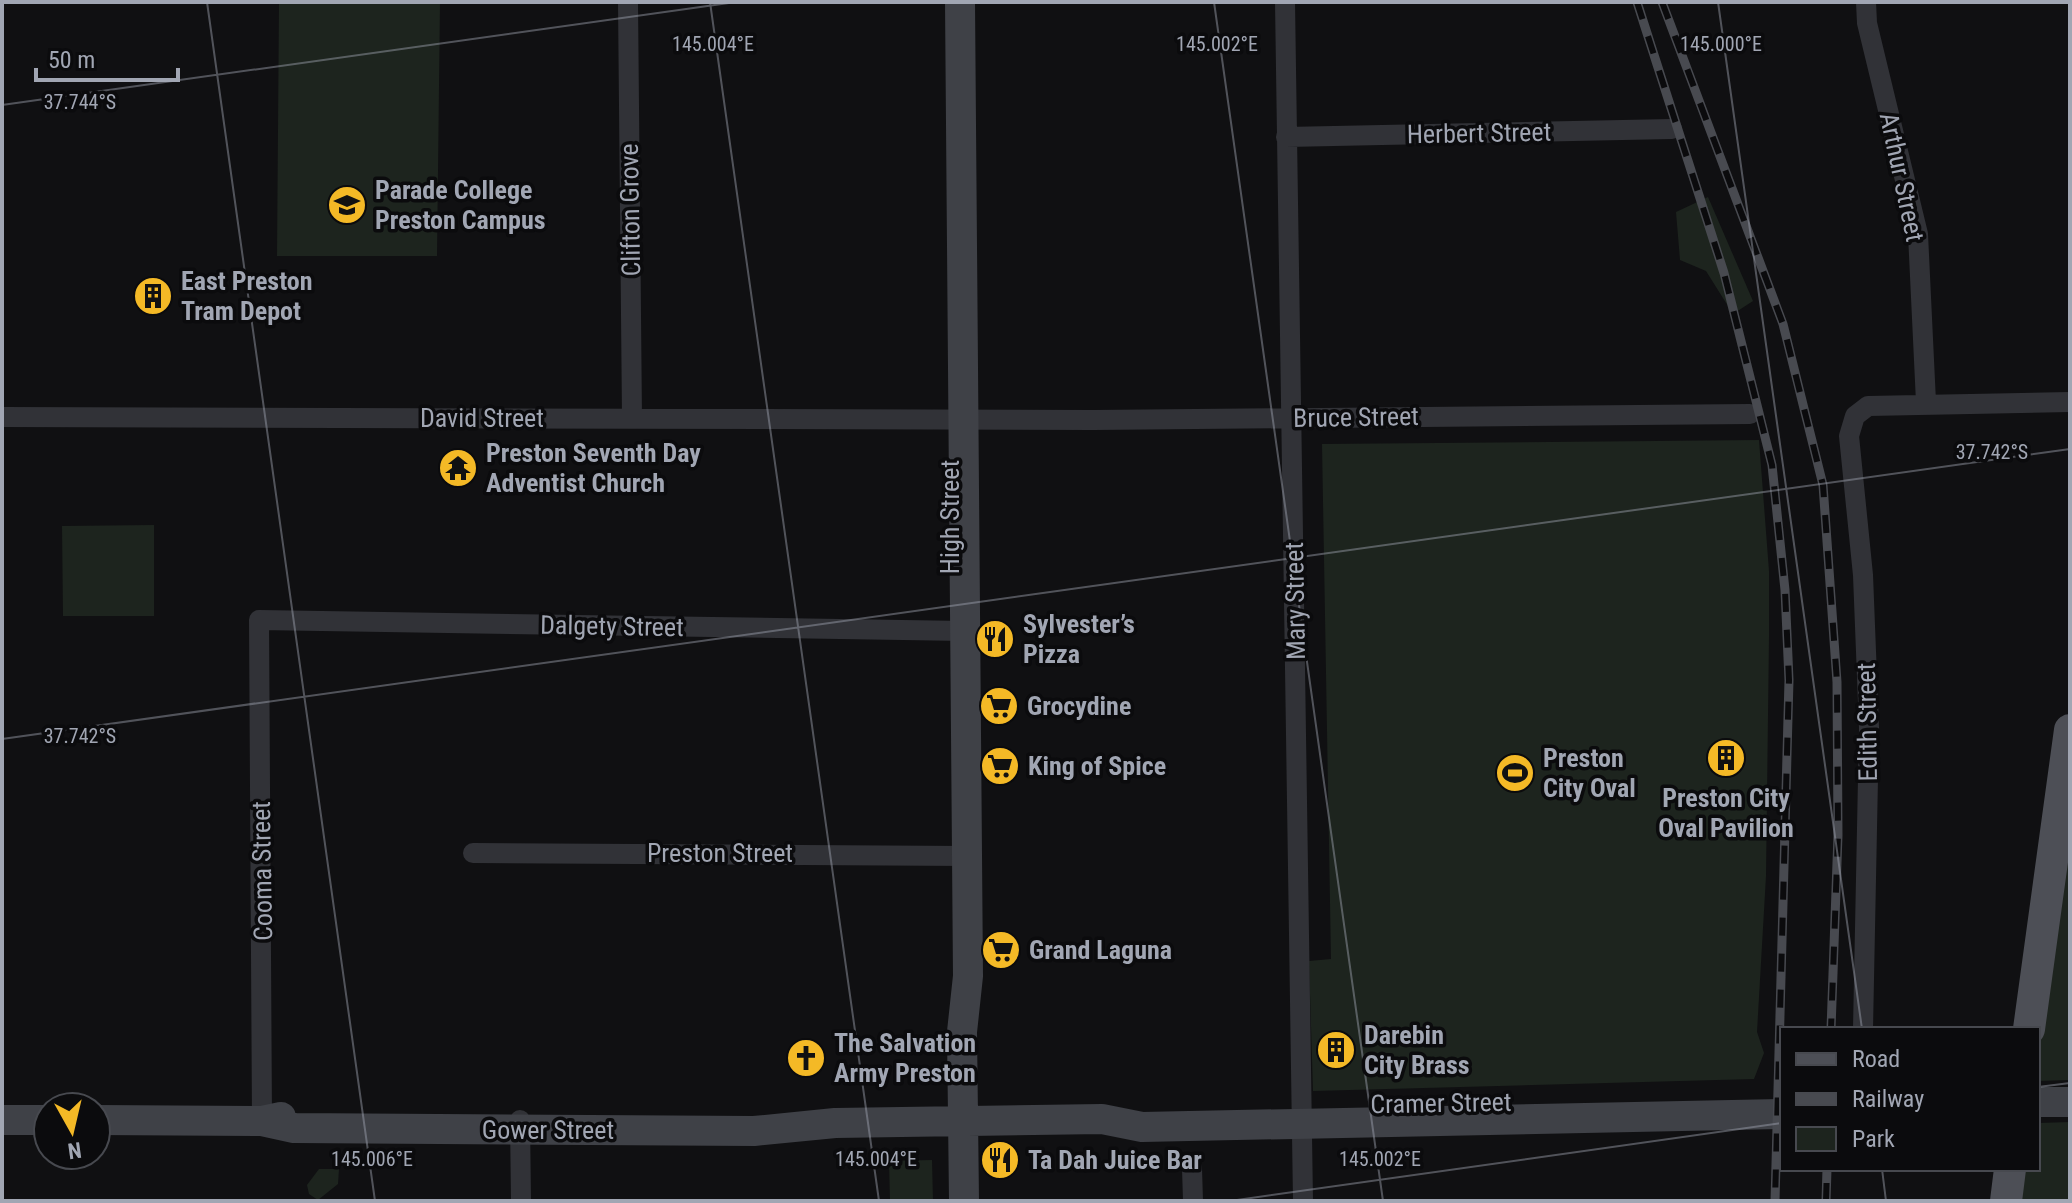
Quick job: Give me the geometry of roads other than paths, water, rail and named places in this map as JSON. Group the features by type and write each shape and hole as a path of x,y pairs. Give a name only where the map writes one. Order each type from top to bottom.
{"main road":[{"path":"2029,1027 2070,730"}],"street":[{"name":"Clifton Grove","path":"628,2 632,418"},
{"name":"High Street","path":"945,2 955,419 960,856 968,976 962,1032 964,1201"},
{"name":"High Street","path":"955,419 960,2"},
{"name":"Mary Street","path":"1285,2 1303,1201"},
{"name":"Arthur Street","path":"1866,2 1867,23 1918,234 1926,402"},
{"name":"Herbert Street","path":"1286,137 1672,129"},
{"path":"1926,402 2070,402"},
{"name":"Edith Street","path":"1863,1027 1869,728 1863,575 1849,436 1855,416 1868,406 1926,402"},
{"name":"Bruce Street","path":"955,419 1750,414"},
{"name":"David Street","path":"2,417 955,419"},
{"name":"Dalgety Street","path":"259,620 958,631"},
{"name":"Cooma Street","path":"259,620 262,1121"},
{"name":"Preston Street","path":"473,853 960,856"},
{"name":"Cramer Street","path":"963,1122 1102,1119 1142,1127 1302,1115 1780,1098"},
{"path":"2040,1102 2070,1102"},
{"name":"Cramer Street","path":"1302,1115 1780,1114"},
{"path":"2,1120 32,1120"},
{"name":"Gower Street","path":"112,1120 262,1121 294,1128 520,1123 754,1131 835,1123 963,1122"},
{"path":"520,1123 521,1201"},
{"path":"1192,1168 1193,1201"}],"railway":[{"path":"1637,2 1724,273 1772,465 1785,590 1789,680 1775,1201"},
{"path":"1662,2 1783,324 1823,485 1837,682 1838,835 1831,1027"},
{"path":"1826,1201 1827,1171"}],"place":[{"name":"Parade College Preston Campus","path":"347,205"},
{"name":"East Preston Tram Depot","path":"153,296"},
{"name":"Preston Seventh Day Adventist Church","path":"458,468"},
{"name":"Sylvester’s Pizza","path":"995,639"},
{"name":"Grocydine","path":"999,706"},
{"name":"Preston City Oval Pavilion","path":"1726,758"},
{"name":"King of Spice","path":"1000,766"},
{"name":"Preston City Oval","path":"1515,773"},
{"name":"Grand Laguna","path":"1001,950"},
{"name":"Darebin City Brass","path":"1336,1050"},
{"name":"The Salvation Army Preston","path":"806,1058"},
{"name":"Ta Dah Juice Bar","path":"1000,1160"}]}
